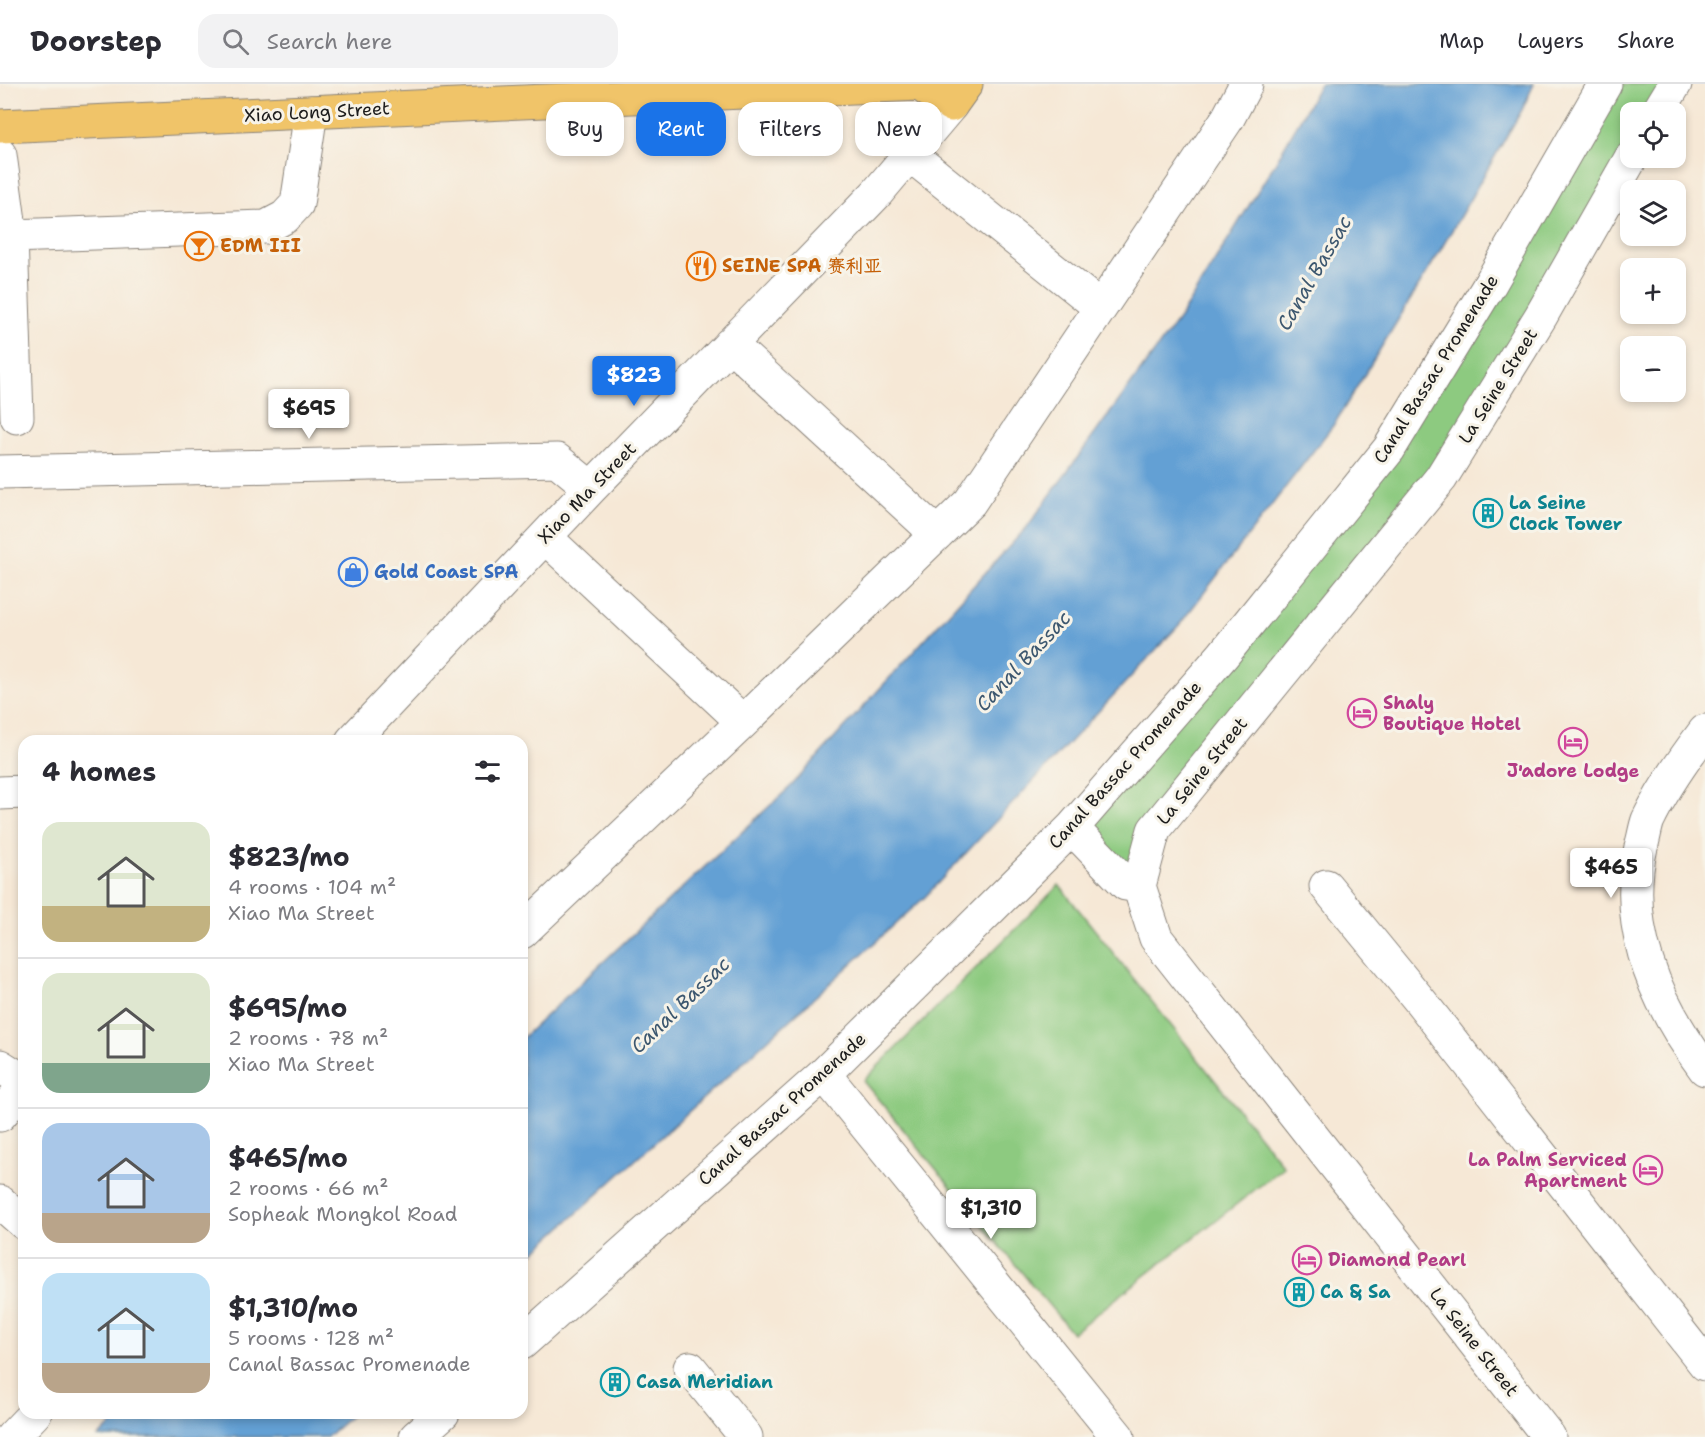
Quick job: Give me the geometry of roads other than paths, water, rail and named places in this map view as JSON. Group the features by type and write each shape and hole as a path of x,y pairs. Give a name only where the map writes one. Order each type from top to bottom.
{"main road":[{"name":"Xiao Long Street","path":"0,126 919,84 959,95"}],"street":[{"path":"528,917 743,722 970,502 1228,118 1246,84"},
{"name":"Canal Bassac Promenade","path":"528,1338 824,1074 1072,828 1223,655 1389,449 1490,284 1605,84"},
{"path":"1664,102 1675,84"},
{"name":"Xiao Ma Street","path":"942,115 959,95"},
{"path":"11,236 266,227 285,218 297,204 311,112"},
{"path":"0,155 11,236 17,417"},
{"name":"Xiao Ma Street","path":"358,735 591,488 876,194 907,156"},
{"path":"912,156 1101,307"},
{"name":"La Seine Street","path":"1549,1437 1156,938 1139,886 1154,830 1441,478 1541,316 1625,168"},
{"path":"730,344 937,534"},
{"path":"0,471 557,460 591,488"},
{"path":"545,537 743,722"},
{"path":"1705,731 1688,753 1648,821 1636,870 1638,928 1654,983 1690,1048 1705,1069"},
{"path":"0,793 18,792"},
{"path":"1072,828 1126,884 1139,886"},
{"path":"1326,886 1421,1002 1705,1364"},
{"path":"0,1066 18,1077"},
{"path":"824,1074 1118,1437"},
{"path":"0,1115 18,1094"},
{"path":"0,1202 18,1217"},
{"path":"690,1368 746,1437"},
{"path":"12,1437 29,1419"}],"water":[{"name":"Canal Bassac","path":"1320,84 1534,84 1522,110 1437,256 1335,423 1180,624 925,897 528,1258 528,1032 791,786 1027,527 1182,314 1274,165"},
{"path":"117,1419 347,1419 327,1437 98,1437"}],"place":[{"name":"EDM III","path":"199,246"},
{"name":"SEINE SPA 赛利亚","path":"701,266"},
{"name":"La Seine Clock Tower","path":"1488,513"},
{"name":"Gold Coast SPA","path":"353,572"},
{"name":"Shaly Boutique Hotel","path":"1362,713"},
{"name":"J'adore Lodge","path":"1573,742"},
{"name":"La Palm Serviced Apartment","path":"1648,1170"},
{"name":"Diamond Pearl","path":"1307,1260"},
{"name":"Ca & Sa","path":"1299,1292"},
{"name":"Casa Meridian","path":"615,1382"}]}
